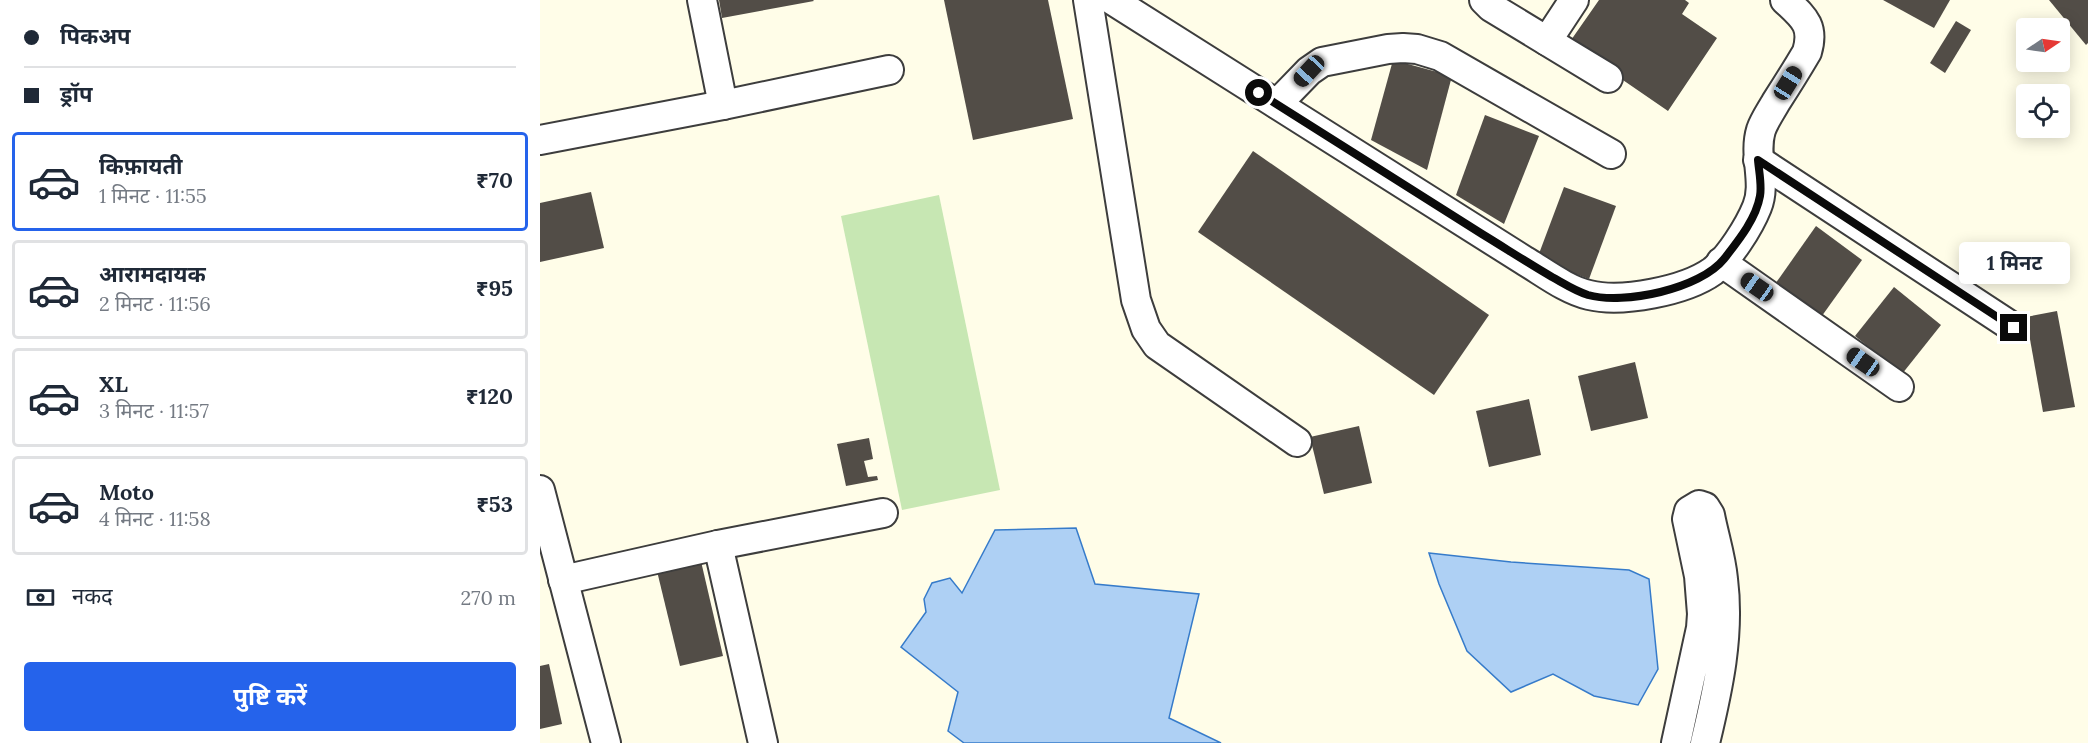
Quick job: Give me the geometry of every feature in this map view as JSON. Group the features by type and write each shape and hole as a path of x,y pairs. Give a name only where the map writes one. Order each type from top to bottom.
{"street":[{"path":"702,0 723,105"},
{"path":"1088,0 1136,300 1146,329 1157,345 1297,441"},
{"path":"1112,0 1525,261 1574,289 1589,295 1615,298 1667,290 1705,276 1735,246 1757,208 1761,187 1758,160 1761,130 1807,52 1810,43 1809,27 1805,19 1785,0"},
{"path":"1484,0 1491,7 1608,78"},
{"path":"1547,41 1574,0"},
{"path":"1277,104 1309,71 1322,62 1388,49 1417,49 1440,56 1611,154"},
{"path":"540,140 889,70"},
{"path":"1758,160 2014,328"},
{"path":"1721,262 1899,387"},
{"path":"540,490 606,743"},
{"path":"1676,743 1701,628 1701,595 1687,519 1689,511 1699,505 1705,507 1710,515 1723,578 1725,615 1725,641 1720,681 1705,743"},
{"path":"563,580 718,545 883,513"},
{"path":"718,545 763,743"}],"green space":[{"path":"939,195 1000,490 902,510 841,216"}],"water":[{"path":"1076,528 1095,584 1199,594 1169,718 1221,743 964,743 948,731 958,692 901,647 926,612 924,599 932,583 950,578 962,593 995,530"},
{"path":"1429,553 1511,562 1629,570 1649,579 1658,669 1638,705 1594,696 1553,674 1511,692 1467,651 1439,584"}],"building":[{"path":"719,0 813,0 814,1 722,18"},
{"path":"944,0 1048,0 1073,119 973,140"},
{"path":"1599,0 1685,0 1689,3 1682,14 1717,38 1668,111 1569,43"},
{"path":"1883,0 1950,0 1934,28"},
{"path":"2049,0 2088,0 2088,43 2086,45 2070,26 2070,18 2064,18"},
{"path":"1956,21 1971,30 1945,73 1930,63"},
{"path":"1393,60 1452,76 1427,170 1371,140"},
{"path":"1485,115 1539,136 1504,224 1456,195"},
{"path":"1253,151 1489,315 1434,395 1198,232"},
{"path":"1564,187 1616,206 1589,279 1537,259"},
{"path":"591,192 604,248 540,262 540,203"},
{"path":"1816,226 1862,260 1819,320 1773,287"},
{"path":"1894,287 1941,325 1902,374 1855,336"},
{"path":"2057,311 2075,407 2043,412 2026,317"},
{"path":"1635,362 1648,418 1591,431 1578,376"},
{"path":"1529,399 1541,455 1489,467 1476,411"},
{"path":"1359,426 1372,483 1324,494 1310,437"},
{"path":"869,438 873,459 864,461 868,477 877,476 878,480 846,486 837,444"},
{"path":"700,557 723,656 680,666 656,567"},
{"path":"549,664 562,724 540,729 540,666"}],"route":[{"path":"1259,93 1525,261 1589,295 1615,298 1667,290 1705,276 1715,269 1735,246 1757,208 1761,187 1758,160 2014,328"}]}
